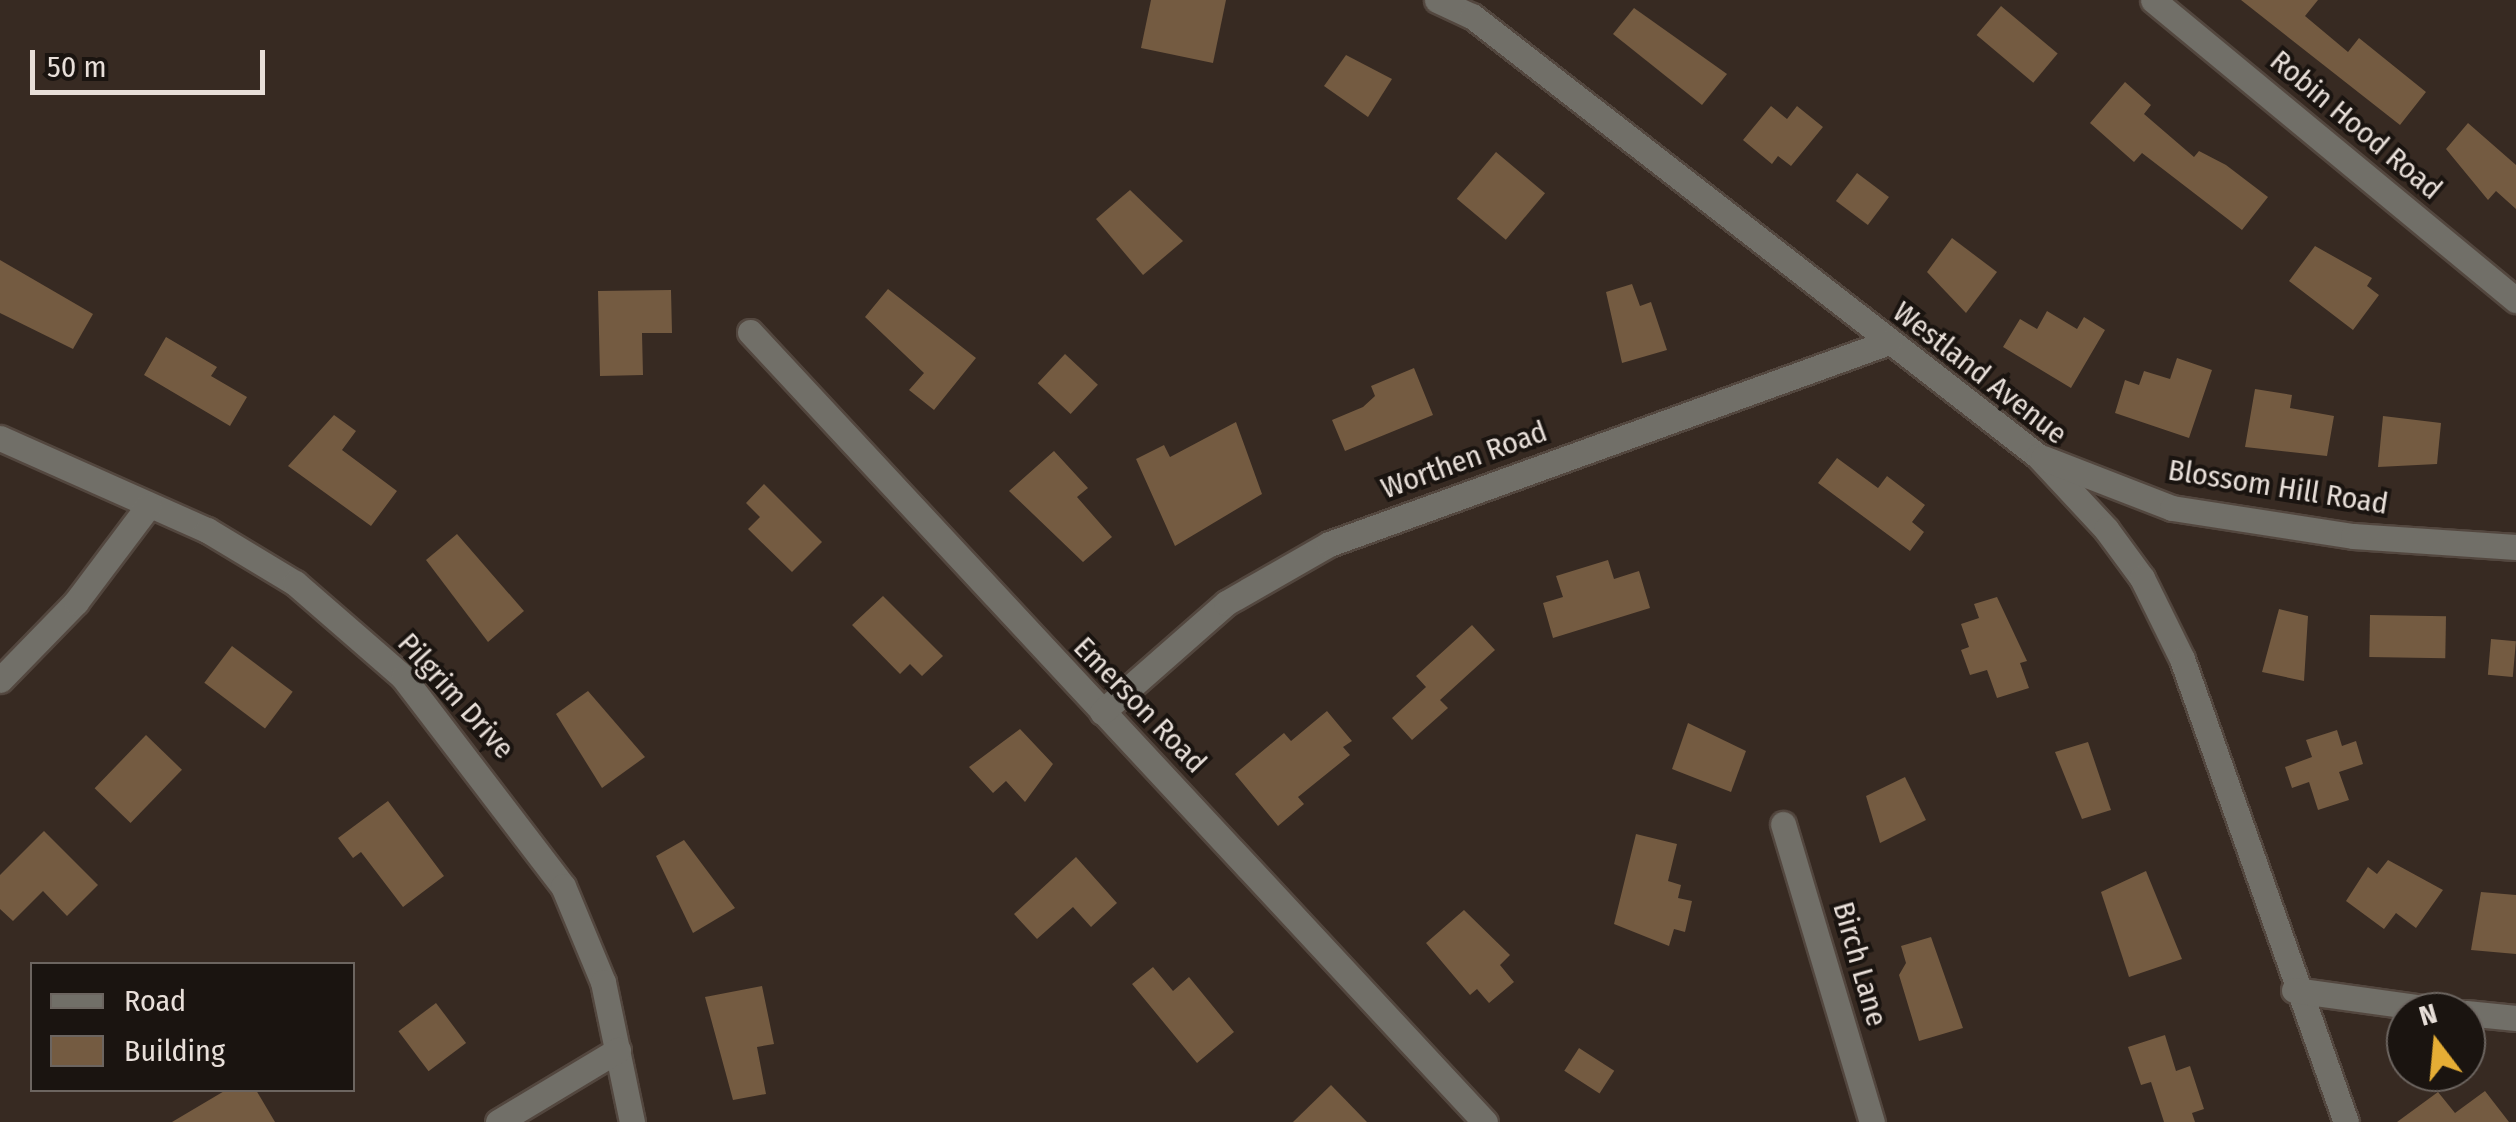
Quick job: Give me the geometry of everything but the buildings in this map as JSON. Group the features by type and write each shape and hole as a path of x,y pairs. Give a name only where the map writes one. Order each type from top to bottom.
{"street":[{"name":"Westland Avenue","path":"1436,0 1472,16 2038,456 2142,578 2182,659 2294,990 2346,1122"},
{"name":"Robin Hood Road","path":"2153,0 2516,300"},
{"name":"Emerson Road","path":"750,332 1485,1122"},
{"name":"Worthen Road","path":"1102,712 1226,603 1328,544 1888,342"},
{"name":"Pilgrim Drive","path":"0,438 150,505 295,583 403,678 563,886 595,957 632,1122"},
{"name":"Blossom Hill Road","path":"2038,456 2172,508 2353,536 2516,548"},
{"path":"0,680 76,602 150,505"},
{"name":"Birch Lane","path":"1783,824 1872,1122"},
{"path":"2294,990 2386,1003"},
{"path":"2486,1015 2516,1018"},
{"path":"498,1122 618,1050"}]}
